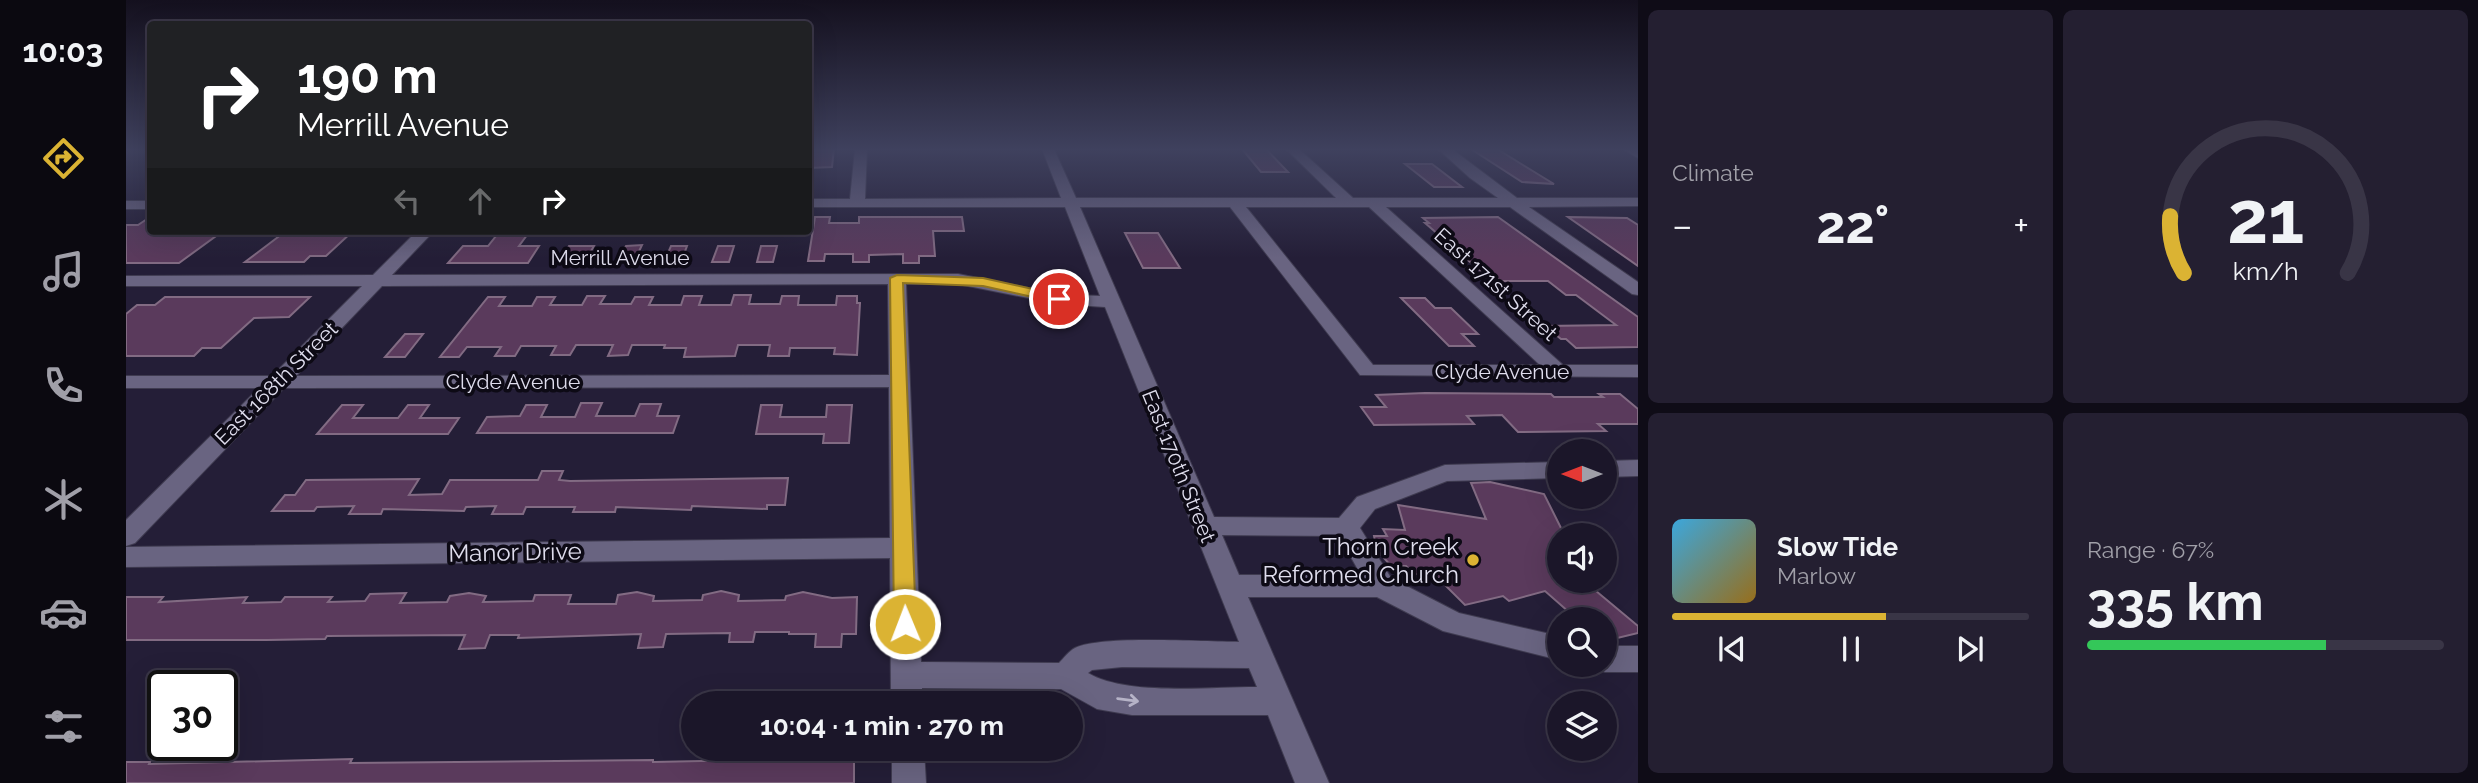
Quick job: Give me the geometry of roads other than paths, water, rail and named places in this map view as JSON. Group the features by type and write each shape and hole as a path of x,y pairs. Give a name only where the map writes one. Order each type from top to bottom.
{"street":[{"path":"857,202 858,186"},
{"name":"East 170th Street","path":"1063,186 1312,783"},
{"path":"1331,186 1349,202"},
{"path":"1490,186 1638,290"},
{"name":"East 171st Street","path":"1373,202 1558,371"},
{"path":"812,203 1638,202"},
{"name":"Clyde Avenue","path":"1235,203 1367,371 1638,371"},
{"path":"126,205 147,205"},
{"name":"East 168th Street","path":"126,536 422,235"},
{"path":"897,278 907,689 1066,676 1097,695 1132,701 1278,701"},
{"name":"Merrill Avenue","path":"126,281 958,279 1059,299 1112,302"},
{"name":"Clyde Avenue","path":"126,382 899,381"},
{"path":"1617,469 1638,468"},
{"path":"1346,527 1366,503 1445,473 1547,470"},
{"path":"1204,526 1346,527"},
{"path":"1346,527 1381,586"},
{"name":"Manor Drive","path":"126,557 903,548"},
{"path":"1229,586 1381,586 1453,623 1547,645"},
{"path":"1066,676 1084,658 1122,654 1258,655"},
{"path":"1617,659 1638,659"},
{"path":"908,761 909,783"}],"place":[{"name":"Thorn Creek Reformed Church","path":"1473,560"}]}
